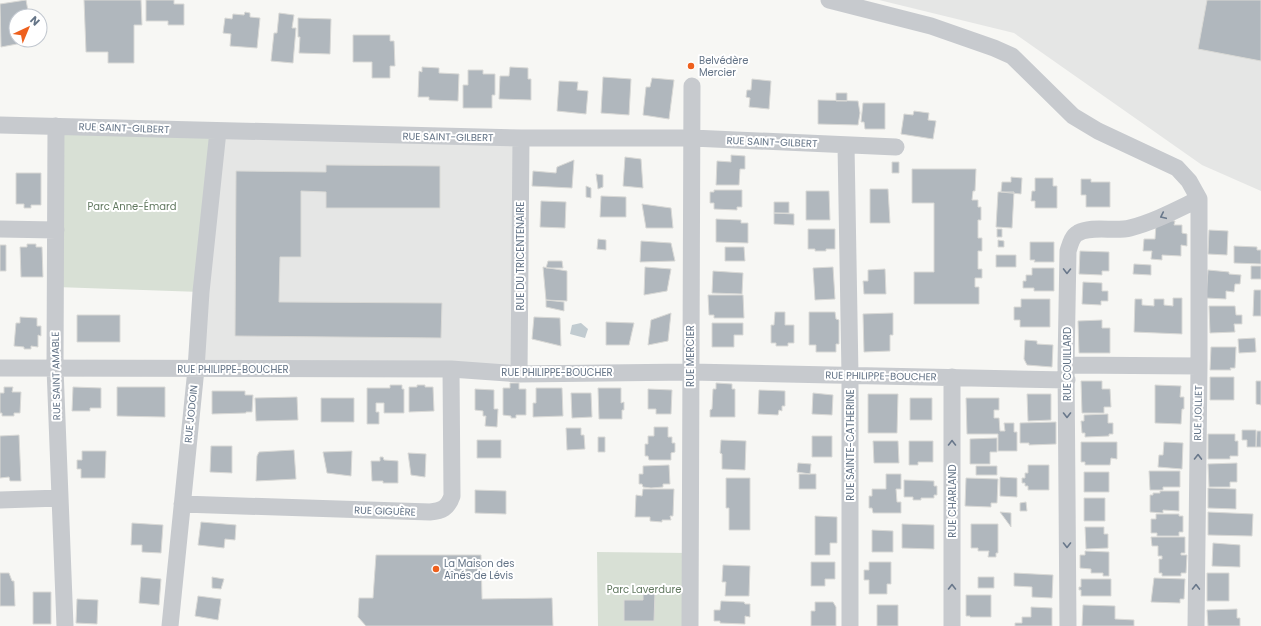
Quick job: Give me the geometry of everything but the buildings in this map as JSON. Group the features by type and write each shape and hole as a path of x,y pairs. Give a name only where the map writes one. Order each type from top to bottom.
{"street":[{"path":"829,0 931,26 994,48 1012,56 1073,116 1098,130 1177,168 1189,181 1199,199"},
{"name":"RUE MERCIER","path":"690,626 692,86"},
{"name":"RUE SAINT-GILBERT","path":"0,125 521,138 692,138 896,147"},
{"name":"RUE SAINT AMABLE","path":"56,126 55,368 65,626"},
{"name":"RUE JODOIN","path":"170,626 196,369 201,292 218,131"},
{"name":"RUE DU TRICENTENAIRE","path":"519,374 521,138"},
{"name":"RUE SAINTE-CATHERINE","path":"846,145 850,375 850,626"},
{"name":"RUE JOLLIET","path":"1196,626 1199,199"},
{"name":"RUE COUILLARD","path":"1068,626 1066,372 1068,251 1071,240 1076,233 1085,230 1128,228 1150,222 1199,199"},
{"path":"0,229 56,230"},
{"name":"RUE PHILIPPE-BOUCHER","path":"0,368 451,368 519,374 690,372 952,377 1199,366"},
{"name":"RUE GIGUÈRE","path":"182,504 430,512 442,511 450,504 452,496 451,368"},
{"name":"RUE CHARLAND","path":"952,377 952,626"},
{"path":"0,500 60,498"}],"shaded area":[{"path":"879,0 1261,0 1261,191 1202,165 1014,33"},
{"path":"218,131 521,138 519,374 196,369"},
{"path":"581,323 588,329 585,338 570,334 572,325"}],"green space":[{"name":"Parc Anne-Émard","path":"56,126 218,131 201,292 56,287"},
{"name":"Parc Laverdure","path":"597,552 690,553 690,626 598,626"}],"place":[{"name":"Belvédère Mercier","path":"691,66"},
{"name":"La Maison des Aînés de Lévis","path":"436,569"}]}
